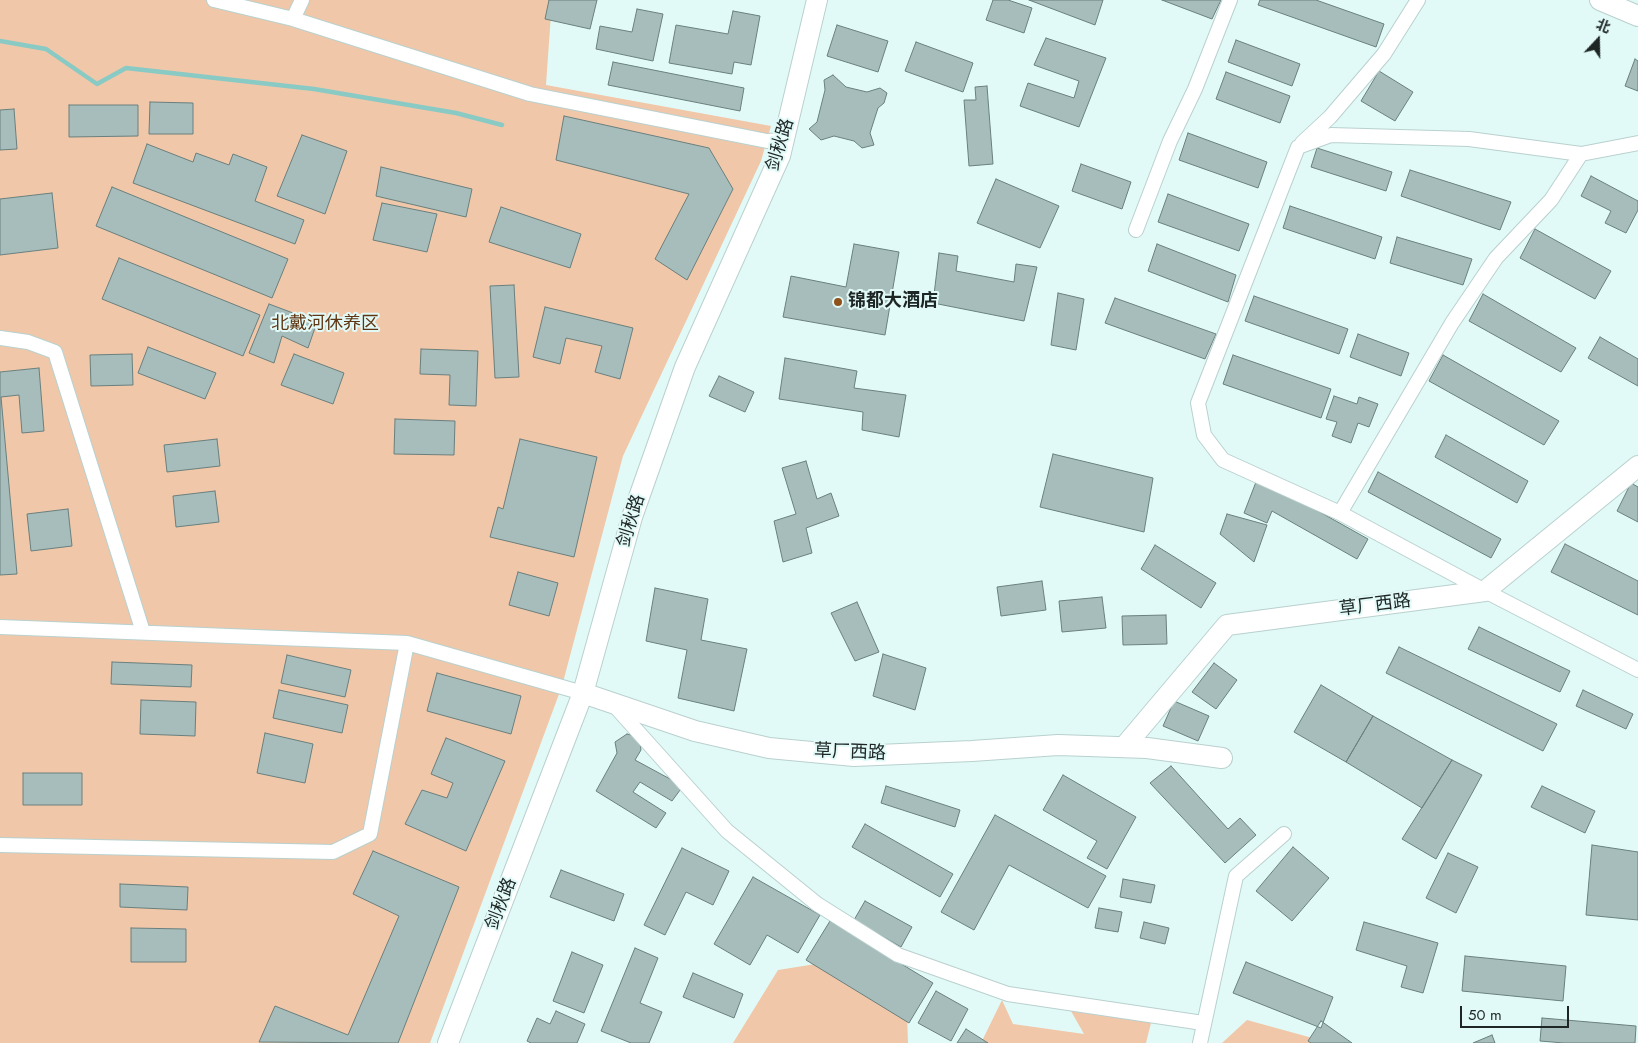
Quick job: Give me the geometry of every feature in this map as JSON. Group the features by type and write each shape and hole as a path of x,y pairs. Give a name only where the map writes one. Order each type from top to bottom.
{"main road":[{"name":"剑秋路","path":"448,1043 583,693 632,517 685,367 780,156 817,0"},
{"path":"1600,0 1638,16"},
{"path":"1485,591 1638,466"},
{"name":"草厂西路","path":"1124,747 1227,625 1485,591"},
{"name":"草厂西路","path":"583,693 695,731 769,748 854,756 963,752 1058,745 1147,748 1222,758"}],"street":[{"path":"214,0 294,19 530,94 767,141 784,140"},
{"path":"294,19 302,0"},
{"path":"1136,230 1170,141 1195,89 1230,0"},
{"path":"1418,0 1384,54 1330,117 1298,147 1198,403 1204,435 1223,460 1340,513 1638,670"},
{"path":"1298,147 1331,136 1469,139 1582,154 1638,143"},
{"path":"1340,513 1452,324 1496,258 1551,200 1582,154"},
{"path":"0,338 28,342 55,352 143,632"},
{"path":"0,627 407,643 583,693"},
{"path":"0,845 333,852 370,834 407,643"},
{"path":"612,703 727,831 817,904 898,955 1008,994 1203,1023"},
{"path":"1200,1043 1236,876 1284,834"}],"green space":[{"name":"北戴河休养区","path":"0,0 552,0 546,85 771,126 761,161 623,456 562,686 430,1043 0,1043"},
{"path":"822,963 907,1013 908,1043 733,1043 778,970"},
{"path":"1063,997 1151,1023 1146,1043 981,1043 1002,1000 1013,1024 1084,1034"},
{"path":"1247,1020 1327,1042 1222,1043"}],"building":[{"path":"549,0 597,0 590,29 545,19"},
{"path":"993,0 1008,0 1032,8 1024,33 986,20"},
{"path":"1029,0 1103,0 1095,25"},
{"path":"1162,0 1221,0 1212,19"},
{"path":"1260,0 1316,0 1384,24 1376,47 1258,5"},
{"path":"637,9 663,14 653,61 596,49 600,26 632,32"},
{"path":"733,11 760,16 751,65 734,62 732,74 669,63 676,25 728,34"},
{"path":"837,25 888,41 878,72 827,56"},
{"path":"1046,38 1106,58 1079,127 1020,106 1028,83 1074,98 1079,81 1034,65"},
{"path":"1236,40 1300,64 1292,86 1228,62"},
{"path":"916,42 973,63 963,92 905,71"},
{"path":"1635,59 1638,61 1638,91 1625,86"},
{"path":"613,62 744,88 740,111 608,85"},
{"path":"1379,71 1413,92 1395,121 1361,101"},
{"path":"1226,72 1290,96 1280,123 1216,99"},
{"path":"833,75 846,87 867,92 880,88 887,93 884,103 878,108 870,133 874,145 862,148 854,141 834,136 821,140 809,129 817,122 825,90 824,80"},
{"path":"987,86 993,164 969,166 964,100 976,100 975,87"},
{"path":"150,102 193,103 193,134 149,134"},
{"path":"69,105 138,105 138,136 69,137"},
{"path":"14,109 17,149 0,150 0,110"},
{"path":"564,116 709,148 733,189 687,280 655,259 689,194 556,160"},
{"path":"1188,133 1267,162 1258,188 1179,160"},
{"path":"302,135 347,151 325,214 277,196"},
{"path":"147,144 193,162 196,153 229,165 233,154 267,167 255,201 304,220 295,244 133,183"},
{"path":"1317,148 1392,172 1386,191 1311,167"},
{"path":"1081,164 1131,182 1122,209 1072,191"},
{"path":"381,167 472,189 466,217 376,196"},
{"path":"1410,170 1511,202 1500,230 1401,196"},
{"path":"1591,176 1638,201 1638,210 1626,233 1605,223 1611,211 1581,196"},
{"path":"996,179 1059,206 1040,248 977,223"},
{"path":"112,187 288,259 272,298 96,226"},
{"path":"52,193 58,248 0,255 0,199"},
{"path":"1168,194 1249,224 1239,251 1158,222"},
{"path":"382,203 437,214 427,252 373,240"},
{"path":"1290,206 1382,237 1375,259 1283,228"},
{"path":"501,207 581,234 570,268 489,242"},
{"path":"1535,229 1611,271 1595,299 1520,258"},
{"path":"1397,237 1472,259 1463,285 1390,263"},
{"name":"锦都大酒店","path":"854,244 899,252 885,335 783,317 791,276 846,287"},
{"path":"1157,244 1236,275 1228,302 1148,271"},
{"path":"939,253 958,256 956,271 1014,282 1016,264 1037,267 1024,321 933,303"},
{"path":"119,258 260,315 243,356 102,299"},
{"path":"514,285 519,377 495,378 490,286"},
{"path":"1058,293 1084,299 1076,350 1051,345"},
{"path":"1483,294 1576,348 1561,372 1469,321"},
{"path":"1254,296 1348,329 1339,354 1245,321"},
{"path":"1115,298 1216,334 1205,359 1105,323"},
{"path":"269,304 317,322 308,348 282,336 274,363 249,353"},
{"path":"545,307 633,328 620,379 595,372 602,346 566,338 560,364 533,357"},
{"path":"1358,334 1409,353 1401,376 1350,357"},
{"path":"1600,337 1638,359 1638,386 1588,358"},
{"path":"148,347 216,373 205,399 138,373"},
{"path":"421,349 478,351 476,406 449,405 450,375 420,374"},
{"path":"132,354 133,385 91,386 90,355"},
{"path":"294,354 344,373 333,404 281,385"},
{"path":"1233,355 1331,389 1321,418 1223,384"},
{"path":"1443,355 1559,421 1544,445 1429,381"},
{"path":"785,358 857,371 854,388 906,395 899,437 862,430 863,412 779,399"},
{"path":"39,368 44,431 22,433 19,395 1,397 17,574 0,575 0,372"},
{"path":"719,376 754,392 745,412 709,396"},
{"path":"1334,396 1357,404 1359,397 1378,404 1369,427 1358,423 1351,443 1332,436 1337,422 1326,419"},
{"path":"395,419 455,421 454,455 394,454"},
{"path":"1446,435 1528,481 1517,503 1435,457"},
{"path":"217,439 220,466 167,472 164,445"},
{"path":"520,439 597,457 574,557 490,537 498,507 503,509"},
{"path":"1053,454 1153,478 1144,532 1040,507"},
{"path":"806,461 817,499 831,493 839,516 806,528 812,553 783,562 774,521 796,514 782,468"},
{"path":"1378,472 1501,539 1491,558 1368,492"},
{"path":"1256,482 1284,492 1368,539 1357,559 1272,511 1267,523 1244,513"},
{"path":"1631,483 1638,487 1638,522 1617,511"},
{"path":"215,491 219,522 176,527 173,496"},
{"path":"68,509 72,546 31,551 27,514"},
{"path":"1227,514 1267,525 1254,562 1220,534"},
{"path":"1565,544 1638,581 1638,615 1551,572"},
{"path":"1155,545 1216,583 1201,608 1141,569"},
{"path":"518,572 558,583 549,616 509,605"},
{"path":"1042,581 1046,610 1001,616 997,587"},
{"path":"655,588 708,599 701,640 747,649 734,711 678,698 687,650 646,641"},
{"path":"1102,597 1106,628 1062,632 1059,601"},
{"path":"857,602 879,652 855,661 831,613"},
{"path":"1166,615 1167,644 1123,645 1122,616"},
{"path":"1479,627 1570,671 1560,692 1468,649"},
{"path":"1399,647 1557,724 1543,751 1386,673"},
{"path":"883,654 926,668 915,710 873,696"},
{"path":"287,655 351,670 345,697 281,683"},
{"path":"112,662 192,665 191,687 111,684"},
{"path":"1214,663 1237,680 1216,709 1192,692"},
{"path":"437,673 521,696 511,734 427,711"},
{"path":"1321,685 1373,716 1346,762 1294,732"},
{"path":"279,690 348,705 342,733 273,718"},
{"path":"1583,690 1633,714 1626,729 1576,706"},
{"path":"141,700 196,702 195,736 140,734"},
{"path":"1174,701 1209,716 1198,741 1163,726"},
{"path":"1373,716 1452,760 1422,808 1346,762"},
{"path":"265,733 313,744 305,783 257,773"},
{"path":"627,734 639,737 641,750 635,760 683,786 672,801 640,782 633,792 666,813 656,828 596,791 617,753 615,742"},
{"path":"446,738 505,761 466,851 405,824 422,790 447,798 453,783 431,774"},
{"path":"1452,760 1482,775 1436,859 1402,839"},
{"path":"1171,766 1228,829 1240,818 1256,835 1225,863 1150,783"},
{"path":"23,773 82,773 82,805 23,805"},
{"path":"1063,775 1136,817 1107,869 1087,858 1097,841 1043,810"},
{"path":"886,786 960,810 955,827 881,803"},
{"path":"1542,786 1595,811 1585,833 1531,807"},
{"path":"995,815 1106,876 1088,908 1009,865 974,930 941,912"},
{"path":"865,824 953,874 940,897 852,847"},
{"path":"1592,845 1638,852 1638,920 1586,915"},
{"path":"1293,847 1329,878 1292,921 1256,891"},
{"path":"682,848 729,871 713,905 686,892 665,935 644,925"},
{"path":"373,851 459,887 398,1043 259,1042 275,1006 348,1035 399,916 353,894"},
{"path":"1448,853 1478,867 1456,913 1426,898"},
{"path":"561,870 624,894 614,921 550,897"},
{"path":"753,877 820,915 798,953 767,935 750,965 714,944"},
{"path":"1123,879 1155,885 1151,903 1120,897"},
{"path":"120,884 188,887 187,910 120,907"},
{"path":"865,901 912,927 901,947 854,920"},
{"path":"1099,908 1122,912 1118,932 1095,928"},
{"path":"830,921 933,983 909,1023 806,960"},
{"path":"1144,922 1169,928 1165,944 1140,938"},
{"path":"1364,922 1438,943 1423,993 1401,987 1407,966 1356,950"},
{"path":"131,928 186,929 186,962 131,962"},
{"path":"635,948 658,958 640,1003 662,1012 649,1043 631,1043 601,1031"},
{"path":"572,952 603,965 584,1013 553,1001"},
{"path":"1465,956 1566,966 1563,1001 1462,991"},
{"path":"1246,962 1333,997 1321,1028 1233,993"},
{"path":"693,973 743,994 734,1018 683,997"},
{"path":"936,991 968,1009 951,1041 918,1023"},
{"path":"556,1011 585,1024 577,1043 531,1043 527,1041 537,1018 550,1024"},
{"path":"1542,1018 1636,1026 1635,1043 1540,1041"},
{"path":"1321,1021 1352,1043 1311,1043 1308,1041"},
{"path":"966,1029 988,1043 957,1043"},
{"path":"1492,1035 1495,1043 1473,1043"}],"waterway":[{"path":"0,41 46,49 97,84 126,68 314,89 456,113 502,125"}],"place":[{"name":"锦都大酒店","path":"838,302"}]}
